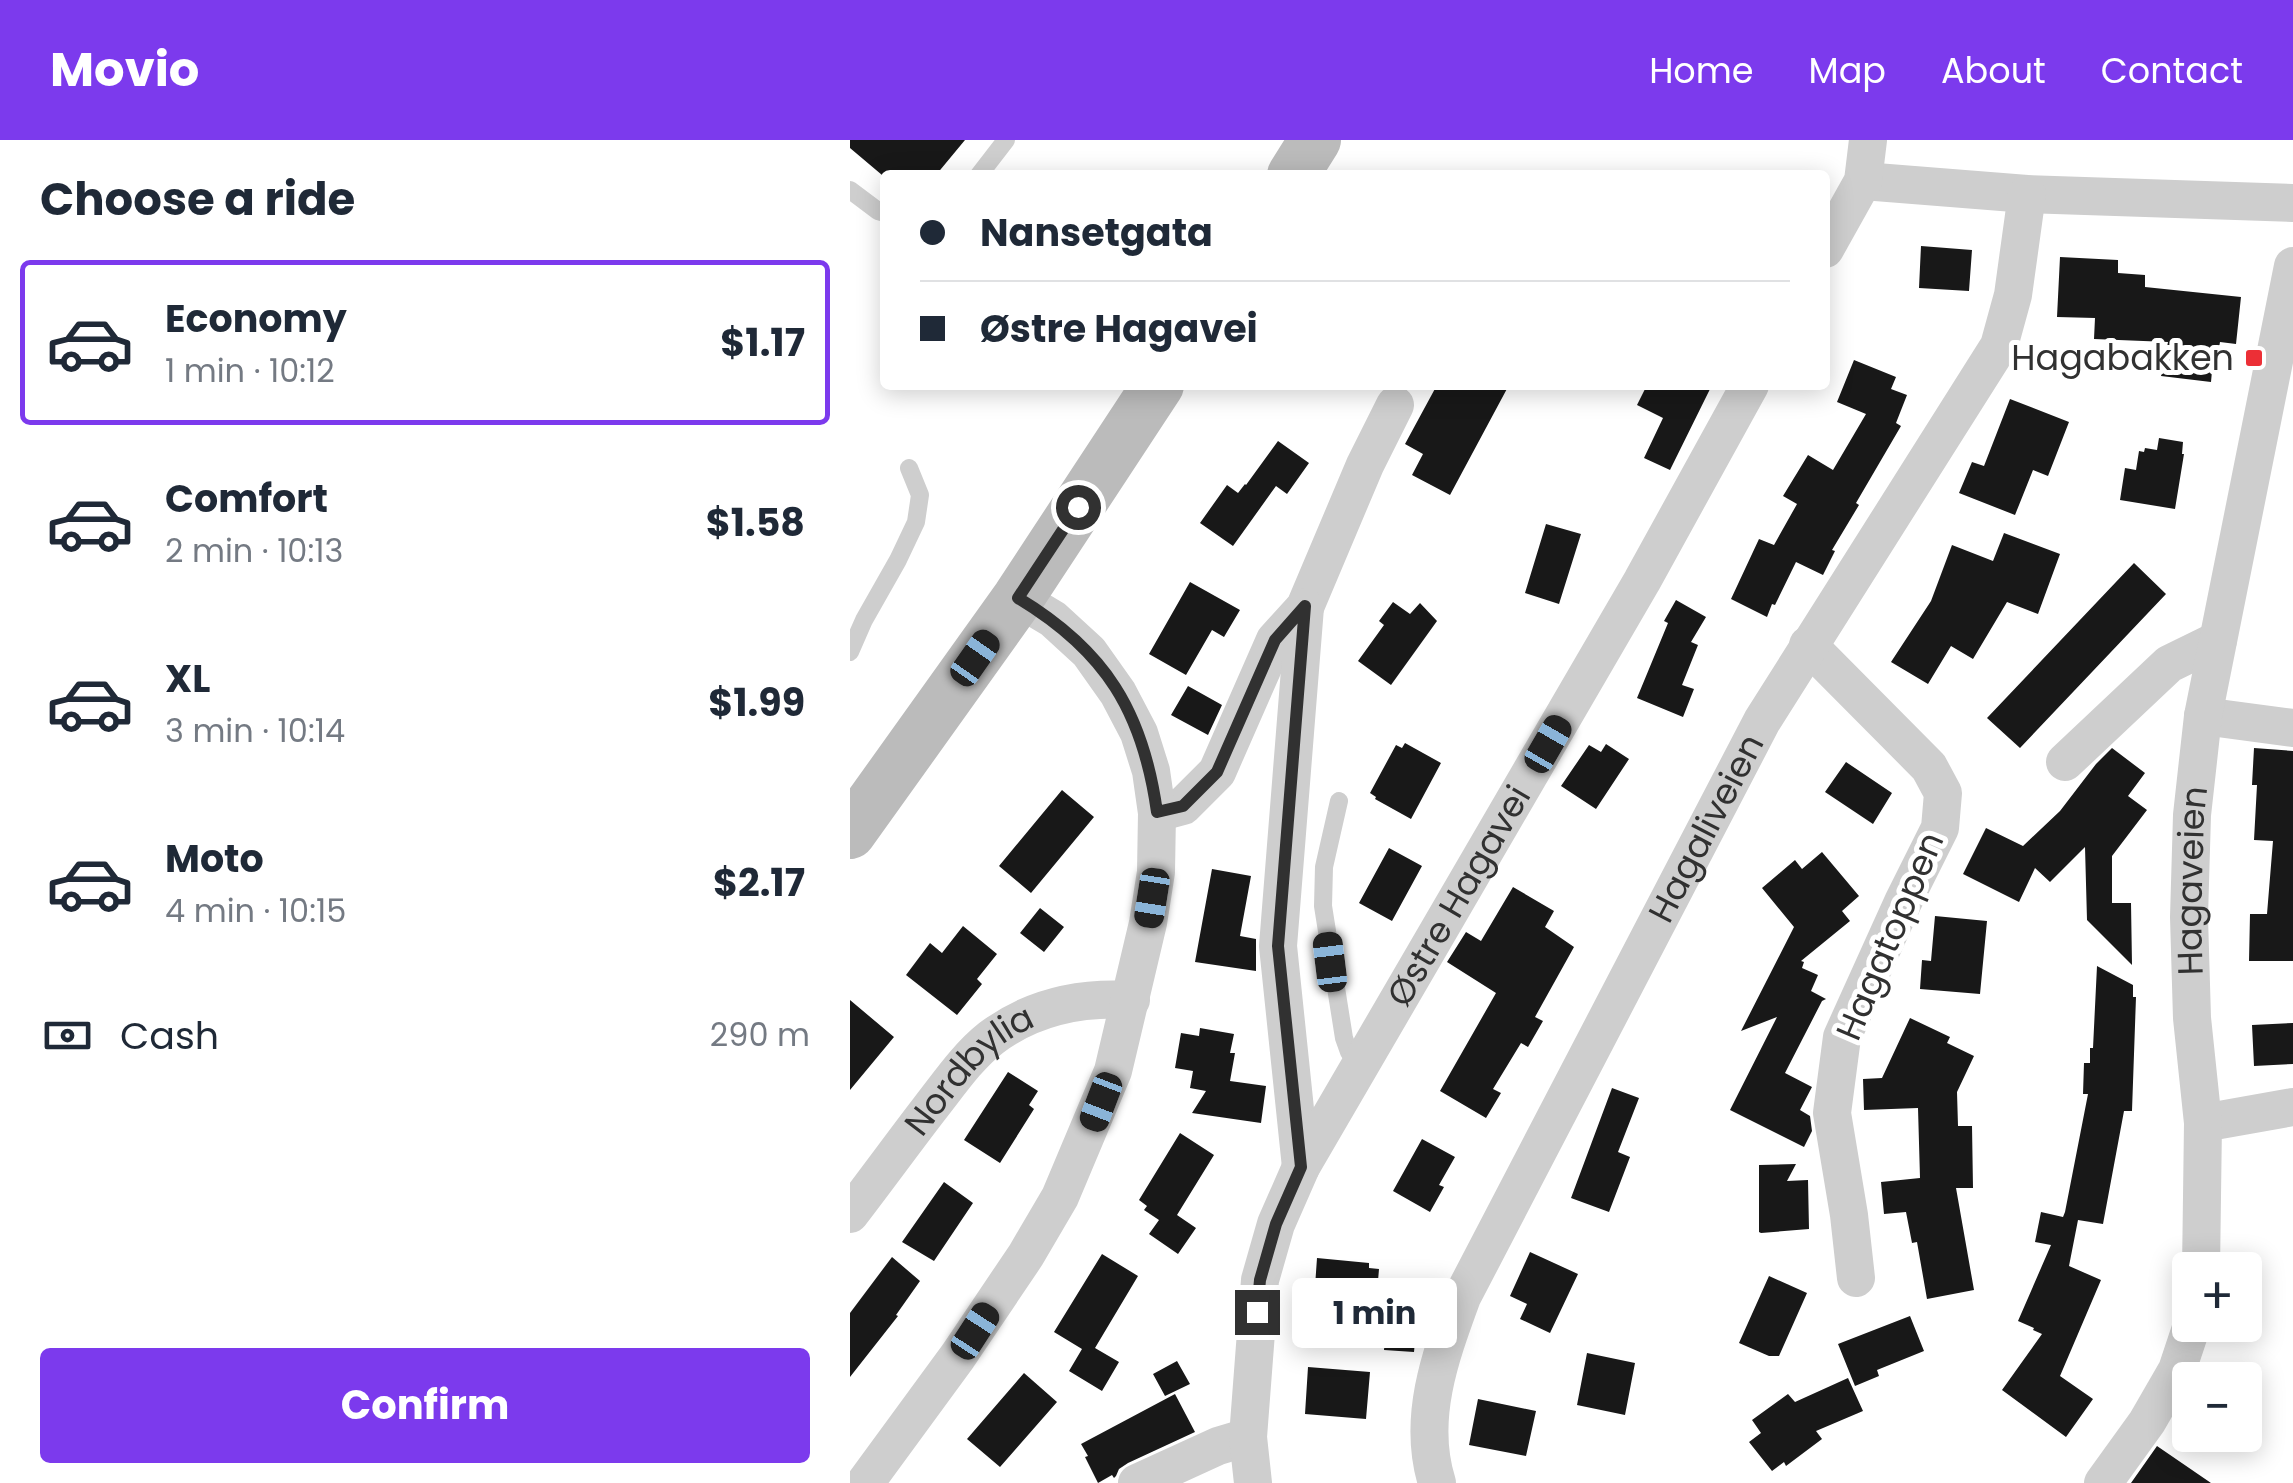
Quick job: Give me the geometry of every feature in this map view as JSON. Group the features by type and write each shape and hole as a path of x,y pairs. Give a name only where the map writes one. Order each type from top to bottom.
{"main road":[{"path":"1296,170 1316,140"},
{"path":"856,812 1018,598 1155,390"}],"street":[{"path":"1830,240 1863,181 1868,140"},
{"path":"1863,181 2027,194 2293,203"},
{"name":"Hagaliveien","path":"1438,1483 1428,1433 1432,1395 1462,1296 1762,721 1999,346 2014,295 2027,194"},
{"name":"Hagaveien","path":"2201,1252 2203,1123 2192,1018 2189,917 2192,815 2203,716 2293,266"},
{"name":"Østre Hagavei","path":"1253,1483 1248,1436 1260,1280 1276,1224 1301,1167 1642,581 1747,390"},
{"path":"1157,812 1183,806 1217,772 1275,640 1305,606 1401,395"},
{"path":"865,1483 958,1356 1060,1197 1113,1071 1148,923 1156,872 1157,812 1151,770 1139,733 1118,692 1089,652 1053,619 1018,598"},
{"path":"1301,1167 1278,946 1305,606"},
{"path":"2064,762 2169,664 2218,640"},
{"name":"Hagatoppen","path":"1808,645 1929,767 1943,793 1940,828 1842,1037 1832,1113 1856,1278"},
{"path":"2203,716 2293,728"},
{"name":"Nordbylia","path":"850,1214 959,1070 992,1038 1065,1002 1131,1000"},
{"path":"2203,1123 2293,1107"},
{"path":"2103,1483 2147,1422 2177,1370 2186,1342"},
{"path":"1137,1483 1248,1436"}],"lane":[{"path":"983,170 1006,140"},
{"path":"850,190 880,212"},
{"path":"850,652 916,522 920,495 909,468"},
{"path":"1339,801 1324,868 1323,906 1344,1038 1348,1052 1360,1068"}],"building":[{"path":"850,140 965,140 940,170 880,170 880,173 850,148"},
{"path":"1921,246 1972,250 1969,291 1919,288"},
{"path":"2060,257 2118,260 2118,273 2145,275 2145,287 2241,297 2236,344 2220,342 2211,382 2161,376 2168,342 2094,339 2095,318 2057,317"},
{"path":"1854,360 1896,377 1891,389 1907,395 1896,423 1901,426 1856,503 1859,505 1832,550 1835,551 1823,575 1796,562 1767,617 1731,599 1759,539 1774,545 1797,504 1783,496 1808,455 1833,470 1866,414 1837,402"},
{"path":"1434,390 1506,390 1450,495 1412,475 1423,454 1405,444"},
{"path":"1644,390 1710,390 1670,470 1644,458 1663,418 1637,405"},
{"path":"2010,399 2069,422 2048,476 2033,470 2015,515 1959,493 1972,462 1984,466"},
{"path":"2159,438 2183,442 2175,509 2120,500 2125,468 2136,470 2139,451 2157,450"},
{"path":"1278,441 1309,463 1287,494 1276,486 1233,546 1200,523 1227,485 1238,493 1246,485"},
{"path":"1546,524 1581,534 1559,604 1525,593"},
{"path":"2004,533 2060,554 2038,614 2007,602 1973,659 1951,646 1928,684 1891,662 1931,601 1952,545 1993,561"},
{"path":"2134,563 2166,594 2020,748 1987,718"},
{"path":"1190,582 1240,610 1224,637 1212,630 1186,675 1149,654"},
{"path":"1676,600 1706,617 1691,642 1698,645 1682,685 1694,689 1683,717 1637,698 1668,623 1664,621"},
{"path":"1393,602 1410,614 1420,603 1437,621 1391,685 1358,661 1384,625 1379,621"},
{"path":"1188,686 1222,705 1208,735 1171,715"},
{"path":"1405,743 1441,763 1411,819 1370,793 1396,745 1402,748"},
{"path":"1606,744 1629,759 1596,809 1561,786 1589,745 1601,752"},
{"path":"2112,748 2145,773 2128,796 2147,810 2112,856 2112,903 2131,903 2132,965 2087,920 2085,847 2050,882 2035,868 2019,902 1963,874 1986,828 2023,846 2060,811"},
{"path":"2254,748 2293,751 2293,961 2249,961 2250,914 2267,914 2273,841 2254,840"},
{"path":"1846,762 1892,793 1873,824 1825,792"},
{"path":"1062,790 1094,817 1031,893 999,866"},
{"path":"1389,848 1422,866 1392,921 1359,903"},
{"path":"1822,852 1859,896 1842,911 1850,921 1801,961 1802,968 1818,975 1811,991 1826,999 1785,1073 1812,1087 1800,1110 1810,1116 1812,1131 1804,1147 1730,1110 1777,1017 1741,1031 1794,927 1762,888 1795,860 1802,869"},
{"path":"1212,869 1251,876 1240,936 1256,939 1256,971 1195,962"},
{"path":"1513,887 1554,911 1545,927 1574,947 1535,1017 1543,1021 1528,1047 1521,1043 1493,1089 1501,1093 1486,1118 1440,1091 1496,993 1447,962 1466,932 1481,941"},
{"path":"1040,908 1064,927 1044,952 1020,933"},
{"path":"1935,916 1987,921 1980,994 1920,989 1922,960 1931,961"},
{"path":"963,926 997,954 977,979 982,984 957,1015 906,975 930,943 942,953"},
{"path":"2097,966 2133,985 2136,997 2132,1111 2124,1111 2103,1224 2078,1220 2069,1266 2101,1280 2060,1376 2093,1399 2066,1437 2002,1390 2042,1334 2018,1321 2051,1245 2035,1242 2041,1212 2063,1217 2065,1212 2088,1094 2083,1094 2084,1063 2090,1063 2093,1048"},
{"path":"850,1000 894,1037 850,1090"},
{"path":"1910,1018 1950,1037 1947,1043 1974,1056 1957,1092 1958,1126 1972,1126 1973,1188 1956,1188 1974,1290 1927,1299 1917,1242 1912,1243 1906,1212 1884,1214 1881,1182 1920,1178 1918,1108 1864,1110 1863,1079 1882,1078"},
{"path":"2293,1023 2293,1064 2254,1066 2252,1025"},
{"path":"1200,1028 1234,1034 1230,1081 1266,1086 1261,1123 1192,1113 1206,1091 1190,1088 1193,1071 1175,1068 1181,1033 1199,1036"},
{"path":"1008,1072 1038,1091 1029,1105 1034,1109 1000,1163 964,1140"},
{"path":"1612,1088 1639,1098 1618,1152 1630,1157 1609,1212 1571,1198"},
{"path":"1180,1133 1214,1155 1177,1215 1196,1228 1178,1254 1149,1234 1159,1220 1144,1210 1147,1206 1139,1200"},
{"path":"1422,1139 1455,1157 1430,1212 1393,1191"},
{"path":"1796,1164 1787,1181 1808,1180 1809,1229 1759,1232 1759,1165"},
{"path":"944,1182 973,1203 934,1261 902,1242"},
{"path":"1530,1252 1578,1274 1550,1333 1520,1319 1527,1304 1510,1296"},
{"path":"1102,1254 1138,1276 1095,1348 1119,1362 1102,1391 1069,1371 1082,1349 1054,1332"},
{"path":"892,1257 920,1281 850,1377 850,1313"},
{"path":"1317,1258 1369,1263 1369,1268 1379,1269 1376,1305 1314,1301"},
{"path":"1769,1276 1807,1293 1779,1356 1769,1356 1739,1343"},
{"path":"1389,1296 1419,1298 1414,1352 1384,1350"},
{"path":"1910,1316 1924,1351 1877,1370 1879,1376 1855,1386 1838,1344"},
{"path":"1587,1353 1635,1363 1625,1415 1577,1405"},
{"path":"1177,1361 1190,1384 1165,1396 1153,1374"},
{"path":"1308,1367 1370,1372 1366,1419 1305,1414"},
{"path":"1024,1373 1057,1402 1000,1467 967,1439"},
{"path":"1848,1378 1863,1411 1816,1431 1822,1439 1786,1466 1784,1462 1772,1471 1749,1442 1761,1433 1752,1420 1788,1394 1795,1402"},
{"path":"1175,1394 1195,1432 1128,1463 1114,1478 1112,1475 1098,1483 1081,1444"},
{"path":"1478,1399 1536,1411 1526,1456 1469,1445"},
{"path":"2157,1446 2211,1483 2131,1483"}],"place":[{"name":"Hagabakken","path":"2254,358"}],"route":[{"path":"1078,507 1018,598 1053,619 1089,652 1118,692 1139,733 1151,770 1157,812 1183,806 1217,772 1275,640 1305,606 1278,946 1301,1167 1276,1224 1260,1280 1257,1312"}]}
